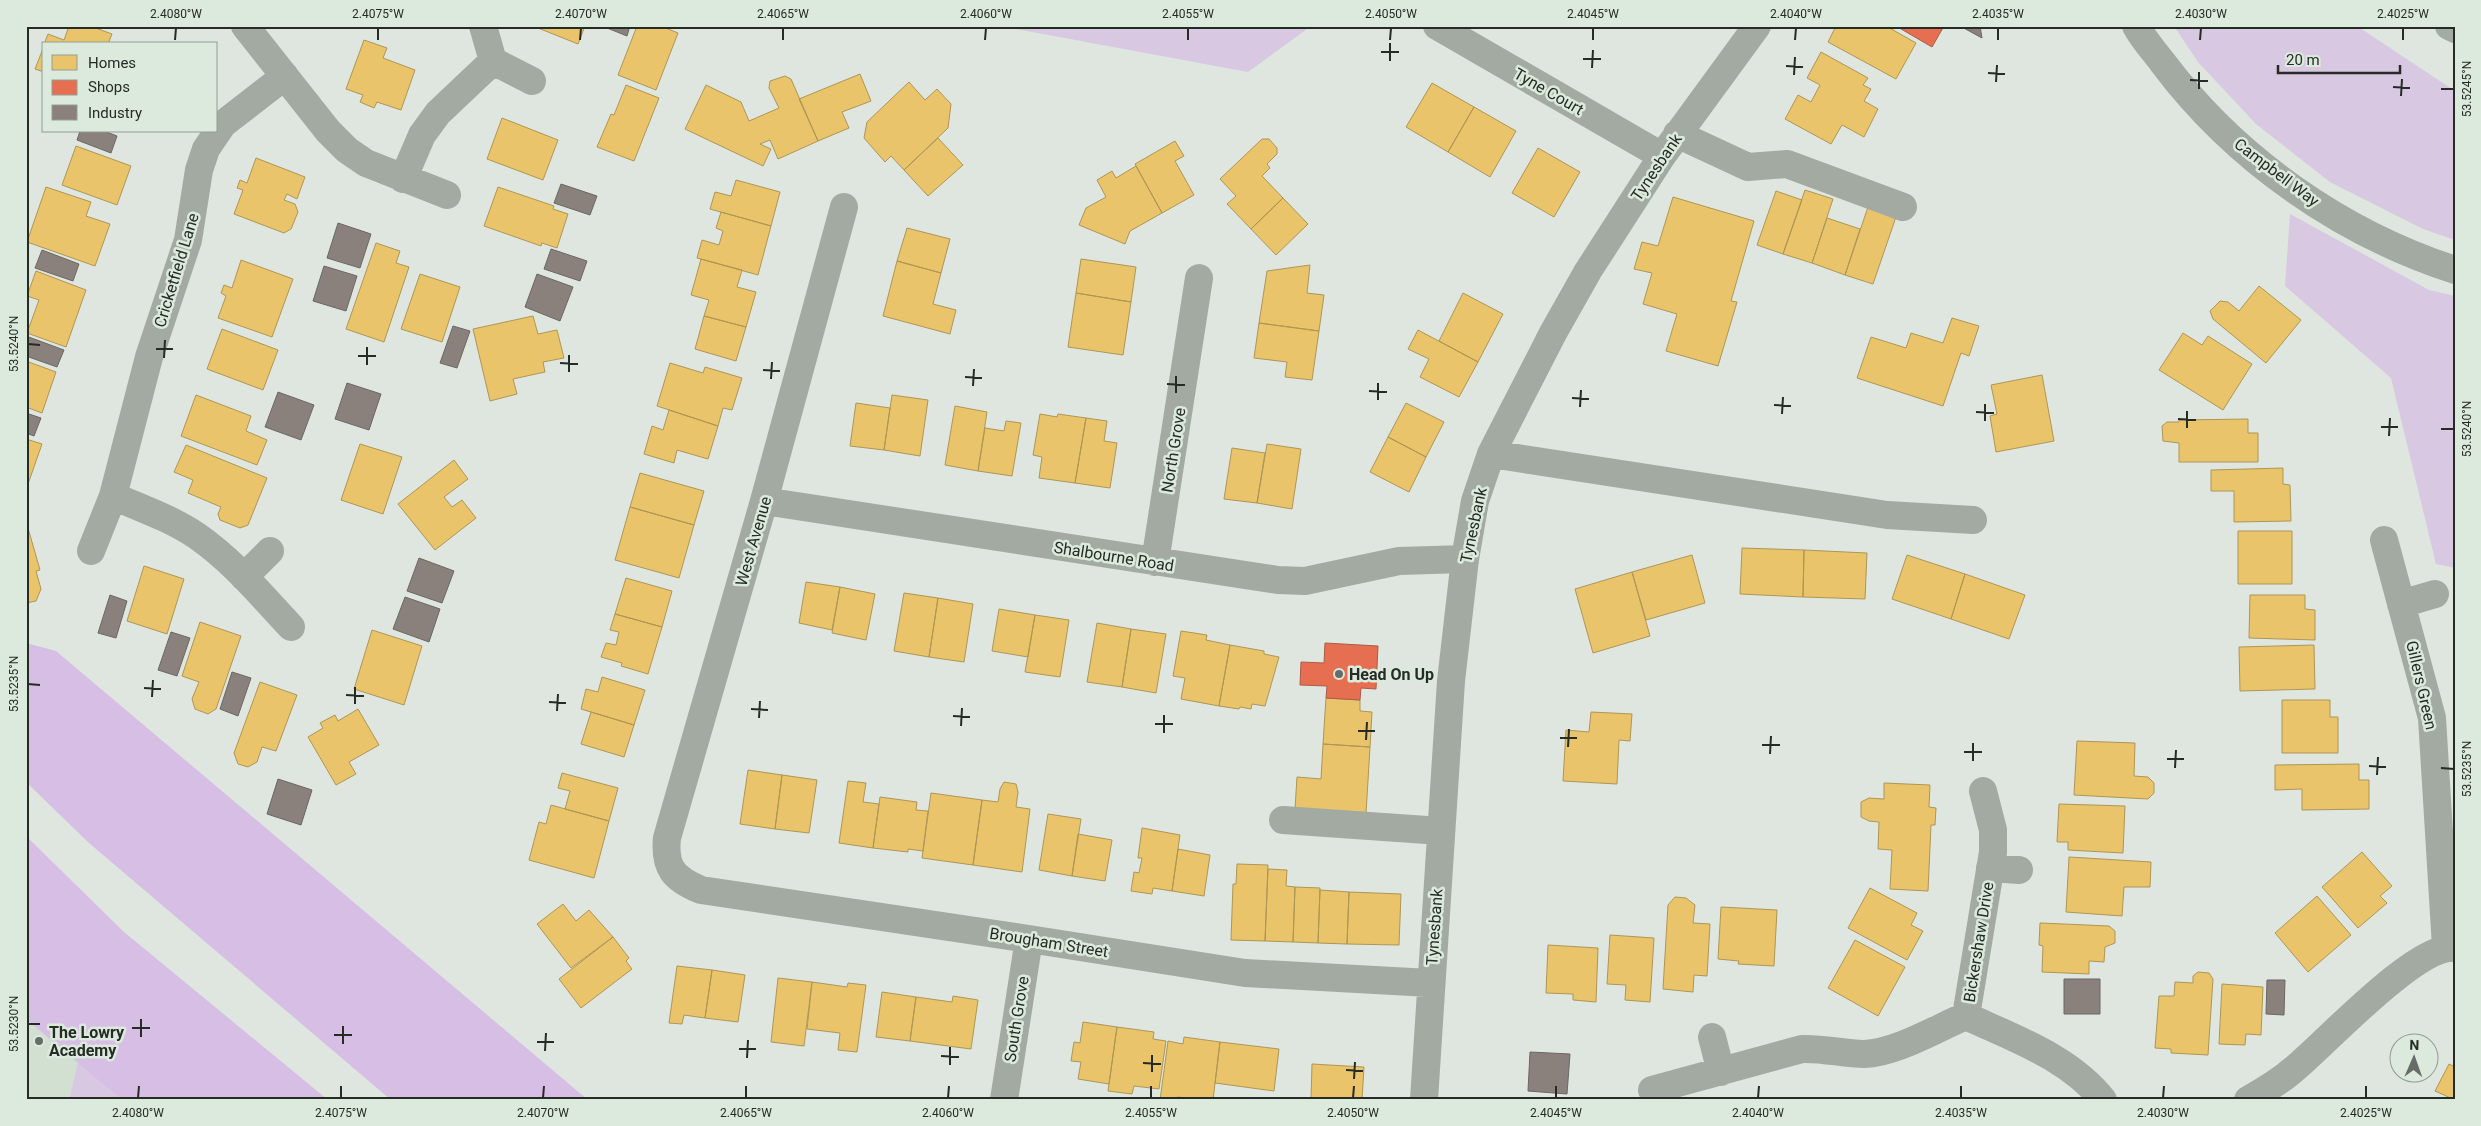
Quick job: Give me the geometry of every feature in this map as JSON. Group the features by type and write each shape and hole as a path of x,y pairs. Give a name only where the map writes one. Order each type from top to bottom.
{"street":[{"path":"245,26 328,131 347,150 366,163 447,195"},
{"path":"484,26 493,61 532,81"},
{"name":"Tyne Court","path":"1437,26 1662,156"},
{"name":"Tynesbank","path":"1424,1100 1430,983 1451,681 1465,559 1475,501 1491,454 1575,294 1662,156 1757,26"},
{"name":"Campbell Way","path":"2136,26 2182,88 2195,102 2234,142 2292,188 2365,234 2455,270"},
{"path":"403,179 422,135 438,113 493,61"},
{"name":"Cricketfield Lane","path":"218,131 223,124 285,76"},
{"name":"Cricketfield Lane","path":"91,551 113,496 149,357 188,240 199,170 206,149 218,132"},
{"path":"1678,134 1748,166 1787,164 1903,207"},
{"name":"West Avenue","path":"674,873 665,855 667,838 764,501 844,207"},
{"name":"North Grove","path":"1156,562 1199,278"},
{"path":"1491,454 1887,515 1973,520"},
{"path":"113,496 174,523 196,536 244,577 291,628"},
{"name":"Shalbourne Road","path":"764,501 1278,580 1305,581 1399,561 1465,559"},
{"name":"Gillers Green","path":"2248,1100 2293,1070 2377,992 2422,959 2450,947 2432,718 2384,540"},
{"path":"244,577 270,551"},
{"path":"2402,604 2435,594"},
{"name":"Bickershaw Drive","path":"1966,1016 1990,868 1993,830 1983,791"},
{"path":"1283,820 1440,831"},
{"name":"Bickershaw Drive","path":"1990,868 2019,870"},
{"name":"Brougham Street","path":"674,873 684,883 700,890 1245,973 1430,983"},
{"name":"South Grove","path":"1004,1100 1029,939"},
{"name":"Bickershaw Drive","path":"1652,1090 1802,1049 1820,1048 1864,1054 1884,1052 1966,1016 2047,1054 2075,1072 2103,1100"},
{"path":"1712,1037 1720,1072"}],"shaded area":[{"path":"1000,26 1311,26 1248,72"},
{"path":"2174,26 2357,26 2455,91 2455,240 2423,229 2330,182 2256,124 2198,62"},
{"path":"2290,214 2429,290 2455,296 2455,568 2436,564 2391,378 2285,286"},
{"path":"26,643 56,651 588,1100 391,1100 89,843 26,782"},
{"path":"26,836 124,932 328,1100 122,1100 26,1019"},
{"name":"The Lowry Academy","path":"26,1019 78,1062 69,1100 26,1100"},
{"path":"78,1062 122,1100 69,1100"}],"building: Homes":[{"path":"69,26 90,26 112,34 109,42 45,42 48,34 64,40"},
{"path":"533,26 585,26 578,44"},
{"path":"637,26 661,26 678,33 656,90 618,75"},
{"path":"1836,26 1886,26 1916,43 1896,79 1828,42"},
{"path":"364,40 387,48 383,58 415,70 401,110 377,102 374,108 360,102 363,95 346,89"},
{"path":"42,51 42,71 35,69"},
{"path":"1821,52 1868,78 1863,85 1871,89 1864,101 1878,109 1864,137 1842,125 1831,144 1785,119 1798,95 1811,102 1820,85 1807,78"},
{"path":"860,74 871,101 842,112 849,128 818,141 799,99"},
{"path":"785,76 791,79 818,141 778,159 770,140 760,144 771,149 763,166 685,129 706,85 741,102 749,121 779,108 769,88 770,81"},
{"path":"909,82 925,100 937,89 951,104 948,128 904,170 891,156 885,162 864,138 867,122"},
{"path":"1432,83 1474,107 1448,152 1406,127"},
{"path":"626,85 659,98 634,161 597,147 611,114 614,115"},
{"path":"1474,107 1516,131 1490,177 1448,152"},
{"path":"502,118 558,140 543,180 487,159"},
{"path":"938,138 963,165 928,196 904,170"},
{"path":"1262,139 1269,139 1277,148 1277,154 1267,164 1270,168 1262,176 1283,198 1251,229 1227,204 1236,196 1220,179"},
{"path":"1175,141 1184,156 1175,161 1194,195 1162,213 1135,164"},
{"path":"76,146 131,166 117,205 62,185"},
{"path":"1538,148 1580,172 1554,217 1512,193"},
{"path":"256,158 305,177 297,199 287,194 284,200 295,204 298,212 291,229 284,233 234,214 243,190 237,188 240,180 247,183"},
{"path":"1136,166 1162,213 1130,231 1125,244 1079,225 1086,208 1106,197 1097,180 1112,171 1116,178"},
{"path":"736,180 780,192 771,226 710,209 715,192 731,196"},
{"path":"46,187 91,202 86,216 110,224 95,266 27,242"},
{"path":"498,187 554,206 553,209 568,214 557,248 542,243 541,246 484,226"},
{"path":"1805,190 1833,199 1812,263 1783,254"},
{"path":"1776,191 1802,200 1783,254 1757,245"},
{"path":"1673,197 1754,221 1731,301 1737,302 1718,366 1666,351 1677,314 1643,304 1652,273 1634,269 1642,242 1658,246"},
{"path":"1283,198 1308,224 1276,255 1251,229"},
{"path":"1869,204 1897,214 1873,284 1845,275"},
{"path":"721,212 771,226 758,275 697,258 702,240 719,245 723,231 716,228"},
{"path":"1827,218 1860,229 1845,275 1812,263"},
{"path":"907,228 950,239 941,273 897,261"},
{"path":"376,243 400,251 396,263 409,267 384,342 346,329"},
{"path":"701,259 742,270 737,287 756,292 746,327 704,316 709,300 691,295"},
{"path":"1081,259 1136,267 1131,302 1076,293"},
{"path":"241,260 293,279 272,337 218,318 226,296 221,293 224,285 232,288"},
{"path":"897,261 941,273 933,304 956,310 950,334 883,316"},
{"path":"1310,265 1307,293 1324,295 1319,331 1259,323 1267,271"},
{"path":"36,271 86,290 66,347 27,333 39,300 27,296"},
{"path":"420,274 460,287 442,342 401,329"},
{"path":"2259,286 2301,320 2266,363 2213,319 2210,311 2220,301 2228,302 2239,311"},
{"path":"1076,293 1131,302 1123,355 1068,347"},
{"path":"1463,293 1503,314 1478,362 1439,341"},
{"path":"533,316 538,334 557,330 564,358 543,362 545,372 513,379 517,394 490,401 473,329"},
{"path":"704,316 746,327 736,361 695,349"},
{"path":"1952,318 1979,326 1969,356 1961,353 1943,406 1857,378 1871,337 1906,348 1911,333 1943,343"},
{"path":"1259,323 1319,331 1312,380 1285,377 1287,362 1254,358"},
{"path":"222,329 278,350 263,390 207,369"},
{"path":"1418,330 1478,362 1459,397 1420,377 1429,359 1408,349"},
{"path":"2183,333 2202,345 2208,336 2252,364 2223,410 2159,370"},
{"path":"26,361 56,372 42,413 26,407"},
{"path":"670,363 703,373 705,367 742,378 732,410 723,408 718,426 657,406"},
{"path":"2042,375 2054,441 1996,452 1990,416 1997,414 1991,385"},
{"path":"196,395 251,416 246,431 267,440 257,465 181,436"},
{"path":"892,395 928,400 920,456 884,450"},
{"path":"856,403 890,408 884,450 850,446"},
{"path":"1406,403 1444,422 1426,457 1388,437"},
{"path":"955,406 987,412 978,471 945,465"},
{"path":"669,410 718,426 708,459 677,450 674,463 644,454 652,426 663,430"},
{"path":"1040,414 1057,417 1058,414 1086,418 1075,483 1039,478 1042,457 1033,455"},
{"path":"1086,418 1107,421 1104,441 1117,443 1110,488 1075,483"},
{"path":"2248,419 2248,433 2258,433 2258,462 2179,462 2179,443 2163,441 2162,426 2167,422 2179,422 2179,420"},
{"path":"1006,421 1021,423 1012,476 978,471 985,428 1004,431"},
{"path":"1388,437 1426,457 1409,492 1370,472"},
{"path":"26,439 42,444 28,484 26,483"},
{"path":"360,444 402,457 383,514 341,500"},
{"path":"1267,444 1301,449 1292,509 1257,503"},
{"path":"186,445 267,478 248,525 240,528 220,520 218,514 221,507 188,493 193,480 174,472"},
{"path":"1232,448 1265,453 1257,503 1224,499"},
{"path":"454,460 468,479 444,497 452,507 462,500 476,518 435,550 398,504"},
{"path":"2283,468 2283,484 2290,485 2291,521 2234,522 2234,491 2211,491 2211,470"},
{"path":"640,473 704,491 694,525 630,507"},
{"path":"630,507 694,525 679,578 615,560"},
{"path":"26,521 40,570 36,571 41,589 36,601 26,603"},
{"path":"2238,531 2292,531 2292,584 2238,584"},
{"path":"1742,548 1804,550 1803,597 1740,594"},
{"path":"1804,550 1867,553 1865,599 1803,597"},
{"path":"1692,555 1705,603 1646,620 1632,572"},
{"path":"1907,555 1965,574 1951,619 1892,599"},
{"path":"144,566 184,579 167,634 127,621"},
{"path":"1632,572 1650,636 1593,653 1575,589"},
{"path":"1965,574 2025,595 2009,639 1951,619"},
{"path":"626,578 672,591 662,627 615,614"},
{"path":"806,582 840,587 832,630 799,623"},
{"path":"840,587 875,594 866,640 832,633"},
{"path":"904,593 938,598 929,657 894,651"},
{"path":"2250,595 2305,595 2305,609 2315,610 2315,640 2249,638"},
{"path":"938,598 973,604 964,662 929,657"},
{"path":"999,609 1035,615 1028,657 992,651"},
{"path":"615,614 662,627 648,674 621,666 622,663 601,657 606,643 616,645 619,632 610,630"},
{"path":"1035,615 1069,620 1060,677 1025,672"},
{"path":"200,622 241,636 216,709 208,714 195,709 192,699 199,682 182,676"},
{"path":"1097,623 1131,629 1122,687 1087,682"},
{"path":"1131,629 1166,634 1156,693 1122,687"},
{"path":"372,630 422,646 404,705 354,689"},
{"path":"1181,631 1207,635 1206,640 1230,645 1219,706 1181,699 1185,678 1173,676"},
{"path":"1230,645 1264,651 1264,654 1279,657 1265,706 1252,704 1251,709 1240,707 1239,709 1219,706"},
{"path":"2314,645 2315,689 2240,691 2239,647"},
{"path":"602,677 645,690 634,725 581,709 586,689 598,692"},
{"path":"260,682 297,695 276,751 262,747 257,762 248,767 238,764 234,753"},
{"path":"1326,698 1360,700 1360,711 1372,712 1370,747 1323,744"},
{"path":"2282,700 2330,700 2330,717 2338,717 2338,753 2282,753"},
{"path":"358,709 379,745 349,762 356,774 336,785 308,737 323,728 320,723 335,715 338,721"},
{"path":"591,712 634,725 624,757 581,744"},
{"path":"1591,712 1632,714 1630,741 1619,740 1617,784 1563,781 1566,730 1589,732"},
{"path":"2077,741 2135,743 2134,776 2148,777 2154,783 2154,793 2148,799 2074,795"},
{"path":"1323,744 1370,747 1366,814 1295,809 1297,777 1321,779"},
{"path":"2359,764 2359,780 2369,780 2369,809 2302,810 2302,789 2275,790 2275,765"},
{"path":"748,770 782,775 775,829 740,824"},
{"path":"562,773 618,788 609,821 565,809 570,791 558,788"},
{"path":"782,775 817,780 809,833 775,829"},
{"path":"848,781 866,783 863,802 879,804 873,848 839,843"},
{"path":"1004,782 1016,784 1018,792 1016,807 1030,809 1022,872 973,865 982,800 998,802 1000,789"},
{"path":"1884,783 1930,785 1929,807 1936,808 1935,825 1931,825 1928,891 1890,889 1892,850 1878,849 1879,822 1869,821 1861,817 1861,802 1869,798 1884,799"},
{"path":"931,793 982,800 973,865 922,858"},
{"path":"880,797 917,802 916,810 928,811 923,851 908,849 908,852 873,848"},
{"path":"2059,804 2125,806 2123,853 2068,850 2068,842 2057,842"},
{"path":"551,805 609,821 594,878 529,860 539,822 546,824"},
{"path":"1048,814 1081,819 1072,876 1039,870"},
{"path":"1142,828 1180,835 1172,891 1153,888 1152,894 1131,891 1134,872 1139,873 1142,858 1138,858"},
{"path":"1078,834 1112,840 1105,881 1072,876"},
{"path":"1178,849 1210,855 1204,896 1172,891"},
{"path":"2362,852 2392,886 2380,896 2387,903 2358,928 2322,887"},
{"path":"2069,857 2151,862 2150,887 2124,887 2122,916 2066,912"},
{"path":"1237,864 1268,865 1265,941 1231,940 1233,884 1236,884"},
{"path":"1268,869 1287,870 1286,886 1295,887 1293,942 1265,941"},
{"path":"1295,887 1320,888 1318,943 1293,942"},
{"path":"1870,888 1917,913 1911,925 1923,931 1907,960 1848,928"},
{"path":"1320,890 1349,892 1347,944 1318,943"},
{"path":"1349,892 1401,894 1399,945 1347,944"},
{"path":"2317,896 2351,935 2308,972 2275,933"},
{"path":"1675,897 1686,898 1695,905 1693,923 1710,924 1707,976 1694,975 1693,992 1663,989 1668,905"},
{"path":"563,904 576,921 589,910 613,937 571,968 537,924"},
{"path":"1721,907 1777,910 1774,966 1738,964 1739,961 1718,959"},
{"path":"2040,923 2109,926 2115,931 2115,943 2105,947 2104,962 2089,961 2089,974 2042,972 2043,946 2039,945"},
{"path":"1610,935 1654,938 1650,1002 1625,1000 1626,985 1607,984"},
{"path":"613,937 629,958 626,961 632,969 581,1008 559,979"},
{"path":"1855,940 1905,967 1878,1016 1828,988"},
{"path":"1548,945 1598,948 1596,1002 1573,1000 1573,994 1546,993"},
{"path":"677,966 712,970 705,1018 684,1015 682,1024 669,1023"},
{"path":"712,970 745,975 738,1022 705,1018"},
{"path":"2198,972 2209,973 2213,979 2208,1055 2171,1053 2171,1049 2155,1048 2159,996 2174,996 2175,982 2193,983 2193,976"},
{"path":"778,978 812,982 804,1046 771,1042"},
{"path":"812,982 847,987 848,983 866,985 857,1052 838,1050 840,1033 807,1029"},
{"path":"2222,984 2263,987 2261,1035 2246,1034 2245,1045 2219,1044"},
{"path":"882,992 916,997 910,1041 876,1037"},
{"path":"953,996 978,1000 971,1049 910,1041 916,997 952,1002"},
{"path":"1083,1022 1117,1027 1109,1084 1078,1079 1081,1062 1071,1061 1074,1042 1080,1043"},
{"path":"1117,1027 1154,1032 1153,1039 1166,1041 1159,1089 1134,1086 1132,1094 1108,1091"},
{"path":"1184,1037 1220,1042 1213,1100 1177,1097 1176,1100 1160,1100 1168,1041 1183,1044"},
{"path":"1220,1042 1279,1049 1274,1091 1215,1083"},
{"path":"1312,1064 1364,1067 1362,1100 1311,1100"},
{"path":"2449,1064 2455,1067 2455,1100 2435,1091"}],"building: Shops":[{"path":"1896,26 1944,26 1932,47"},
{"name":"Head On Up","path":"1325,643 1378,646 1376,689 1361,688 1360,700 1326,698 1327,686 1300,685 1301,662 1324,663"}],"building: Industry":[{"path":"602,26 630,26 627,36"},
{"path":"1960,26 1980,26 1982,38"},
{"path":"80,132 107,132 117,136 111,153 77,140"},
{"path":"561,184 597,196 590,215 554,203"},
{"path":"338,223 371,234 360,268 327,258"},
{"path":"551,249 587,261 580,281 544,269"},
{"path":"42,250 79,264 73,281 35,268"},
{"path":"324,266 357,276 346,311 313,301"},
{"path":"537,274 573,287 560,321 525,307"},
{"path":"453,326 470,331 457,368 440,363"},
{"path":"26,336 64,350 57,367 26,356"},
{"path":"347,383 381,394 369,430 335,419"},
{"path":"278,392 314,405 301,440 265,427"},
{"path":"26,413 41,418 34,436 26,433"},
{"path":"419,558 454,571 442,603 407,591"},
{"path":"110,595 127,601 116,638 98,633"},
{"path":"405,597 440,609 429,642 393,629"},
{"path":"171,632 190,638 177,676 158,670"},
{"path":"232,672 251,678 238,716 220,709"},
{"path":"278,779 312,790 301,825 267,814"},
{"path":"2064,979 2100,979 2100,1014 2064,1014"},
{"path":"2267,980 2285,980 2284,1015 2266,1014"},
{"path":"1530,1052 1570,1054 1567,1094 1528,1091"}],"place":[{"name":"Head On Up","path":"1339,674"},
{"name":"The Lowry Academy","path":"39,1041"}]}
